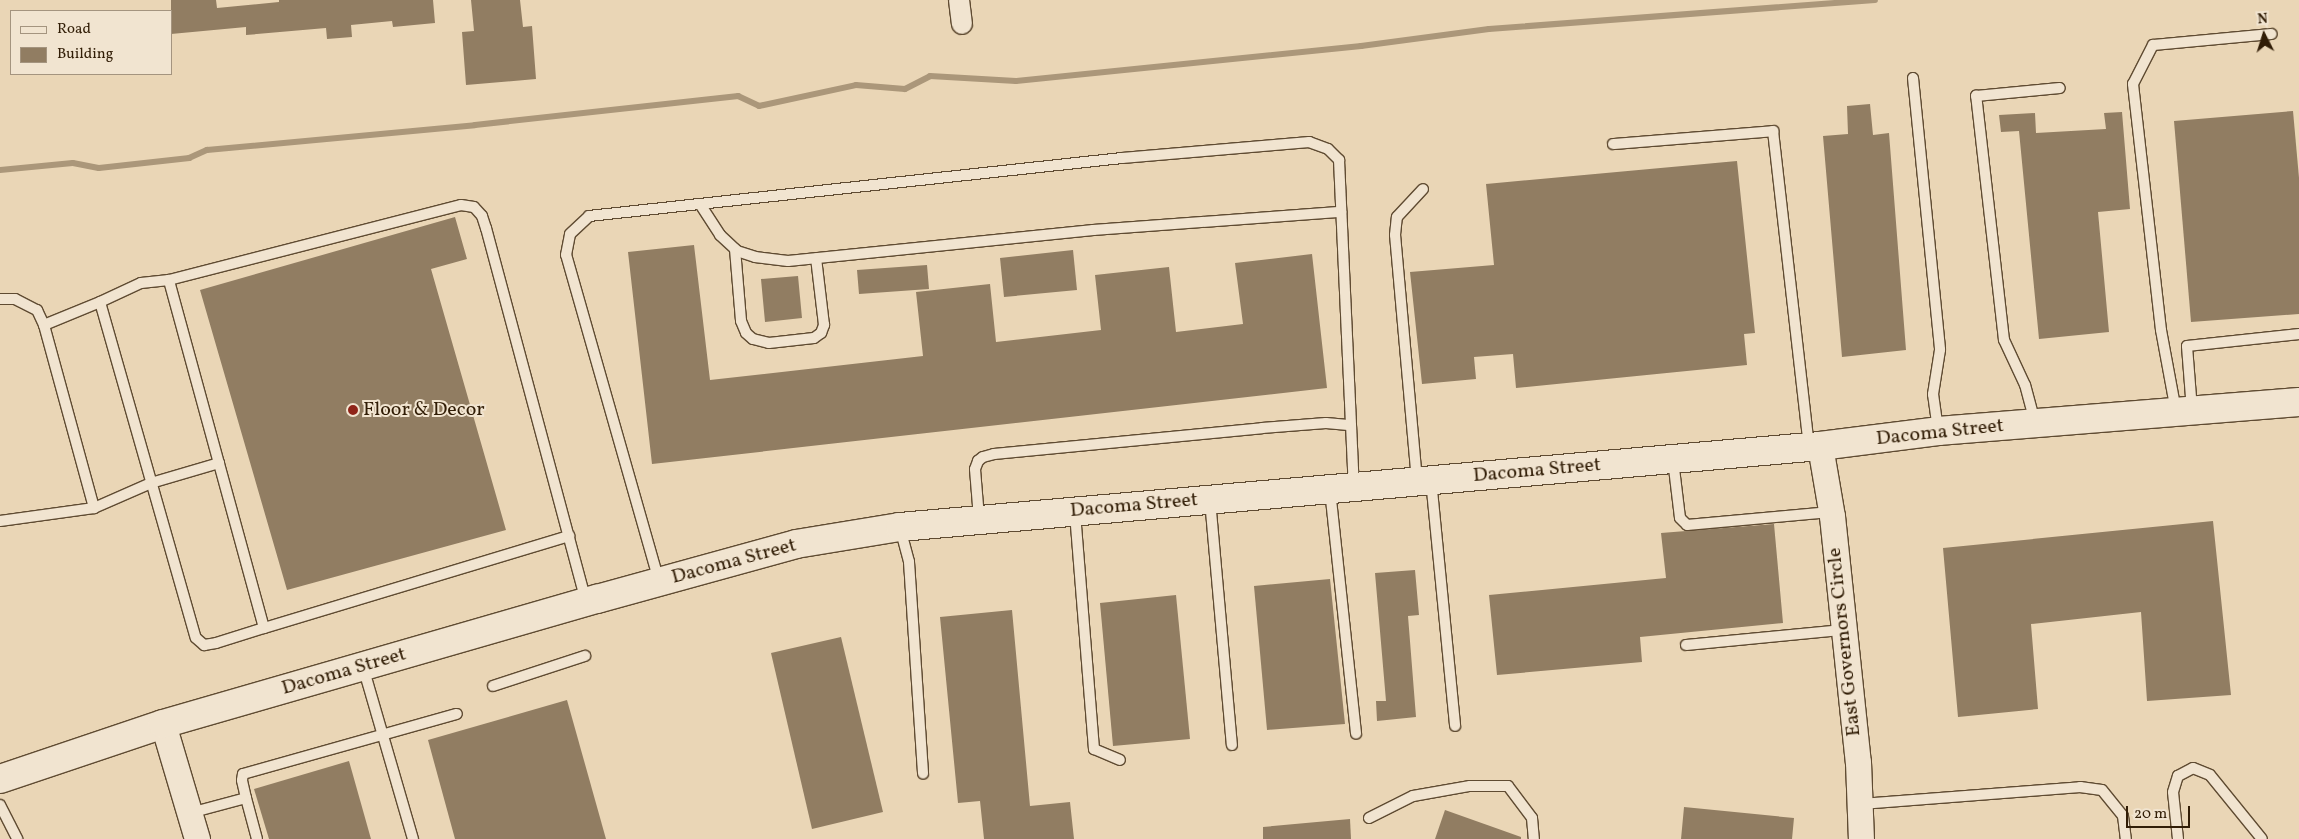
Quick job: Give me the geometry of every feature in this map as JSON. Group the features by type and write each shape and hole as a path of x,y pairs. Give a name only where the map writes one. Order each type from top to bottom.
{"main road":[{"name":"Dacoma Street","path":"0,778 163,724 587,602 796,544 900,526 1814,447 1938,431 2299,402"}],"street":[{"path":"959,0 962,24"},
{"name":"East Governors Circle","path":"1814,447 1832,512 1858,762 1861,839"},
{"path":"163,724 197,839"}],"lane":[{"path":"2184,411 2161,330 2133,84 2153,45 2271,34"},
{"path":"1913,78 1940,350 1933,394 1938,431"},
{"path":"2035,423 2025,385 2004,340 1976,96 2060,88"},
{"path":"1613,144 1773,131 1814,447"},
{"path":"659,582 566,255 570,234 589,216 1122,158 1309,142 1328,148 1339,160 1351,425 1342,488 1356,734"},
{"path":"1423,189 1397,217 1395,235 1455,726"},
{"path":"700,204 720,235 735,249 755,257 788,261 1093,230 1341,212"},
{"path":"44,325 142,283 169,280 461,205 474,207 482,216 486,228 587,602"},
{"path":"735,249 741,321 746,333 753,339 769,343 814,338 821,333 824,325 816,258"},
{"path":"169,280 264,628"},
{"path":"0,299 15,300 37,310 44,325 94,508"},
{"path":"100,302 196,638 204,645 216,643 569,536"},
{"path":"2184,411 2187,346 2299,334"},
{"path":"979,520 976,469 978,461 988,455 1262,428 1326,423 1351,425"},
{"path":"1672,459 1680,518 1687,525 1832,512"},
{"path":"0,521 94,508 151,483 219,462"},
{"path":"1210,500 1232,745"},
{"path":"1075,512 1094,750 1120,760"},
{"path":"900,526 909,562 923,774"},
{"path":"1686,645 1843,630"},
{"path":"493,686 584,656"},
{"path":"363,666 413,839"},
{"path":"257,839 242,780 243,774 382,733 457,714"},
{"path":"2178,839 2173,792 2178,776 2194,768 2210,775 2262,839"},
{"path":"1369,818 1413,796 1470,786 1508,786 1532,818 1534,839"},
{"path":"1860,804 2080,787 2102,790 2123,816 2126,839"},
{"path":"189,813 246,798"},
{"path":"0,805 16,839"}],"building":[{"path":"171,0 216,0 217,8 279,2 279,0 433,0 435,23 393,27 392,21 351,25 352,37 327,39 326,28 246,35 246,27 172,34"},
{"path":"471,0 520,0 523,27 532,26 536,79 466,85 462,32 474,31"},
{"path":"1870,104 1873,135 1889,133 1906,350 1842,357 1823,136 1848,134 1847,106"},
{"path":"2293,111 2299,178 2299,314 2191,322 2174,121"},
{"path":"2122,112 2130,209 2098,212 2109,332 2039,339 2019,131 2001,132 1999,115 2035,113 2036,133 2106,129 2104,113"},
{"path":"1737,161 1755,333 1744,334 1747,365 1516,388 1513,354 1474,357 1476,379 1422,384 1410,272 1494,265 1486,184"},
{"name":"Floor & Decor","path":"455,217 467,259 431,269 506,530 287,590 200,290"},
{"path":"694,245 710,380 923,356 916,292 990,284 996,342 1101,330 1095,275 1169,267 1176,332 1243,324 1235,263 1312,254 1327,388 652,464 628,252"},
{"path":"1073,250 1077,290 1004,297 1000,258"},
{"path":"927,265 929,289 859,294 857,270"},
{"path":"798,276 802,318 765,322 761,279"},
{"path":"2213,521 2231,695 2147,701 2141,612 2031,624 2038,709 1958,717 1943,548"},
{"path":"1774,524 1783,623 1640,637 1642,662 1497,675 1489,595 1666,578 1661,533"},
{"path":"1415,570 1419,615 1408,616 1416,717 1377,721 1376,701 1386,701 1375,573"},
{"path":"1330,579 1345,724 1267,730 1254,586"},
{"path":"1176,595 1190,739 1113,746 1100,603"},
{"path":"1012,610 1030,806 1070,802 1074,839 984,839 980,801 958,803 940,617"},
{"path":"841,637 883,812 812,829 771,653"},
{"path":"567,700 606,839 455,839 428,740"},
{"path":"349,761 371,839 269,839 254,789"},
{"path":"1684,807 1794,818 1792,839 1681,839"},
{"path":"1445,810 1521,837 1521,839 1435,839"},
{"path":"1350,819 1351,839 1263,839 1263,827"}],"waterway":[{"path":"0,170 73,163 99,168 189,158 207,150 475,125 738,96 759,106 856,85 905,89 930,76 1016,81 1361,46 1489,29 1875,0"}],"place":[{"name":"Floor & Decor","path":"353,410"}]}
